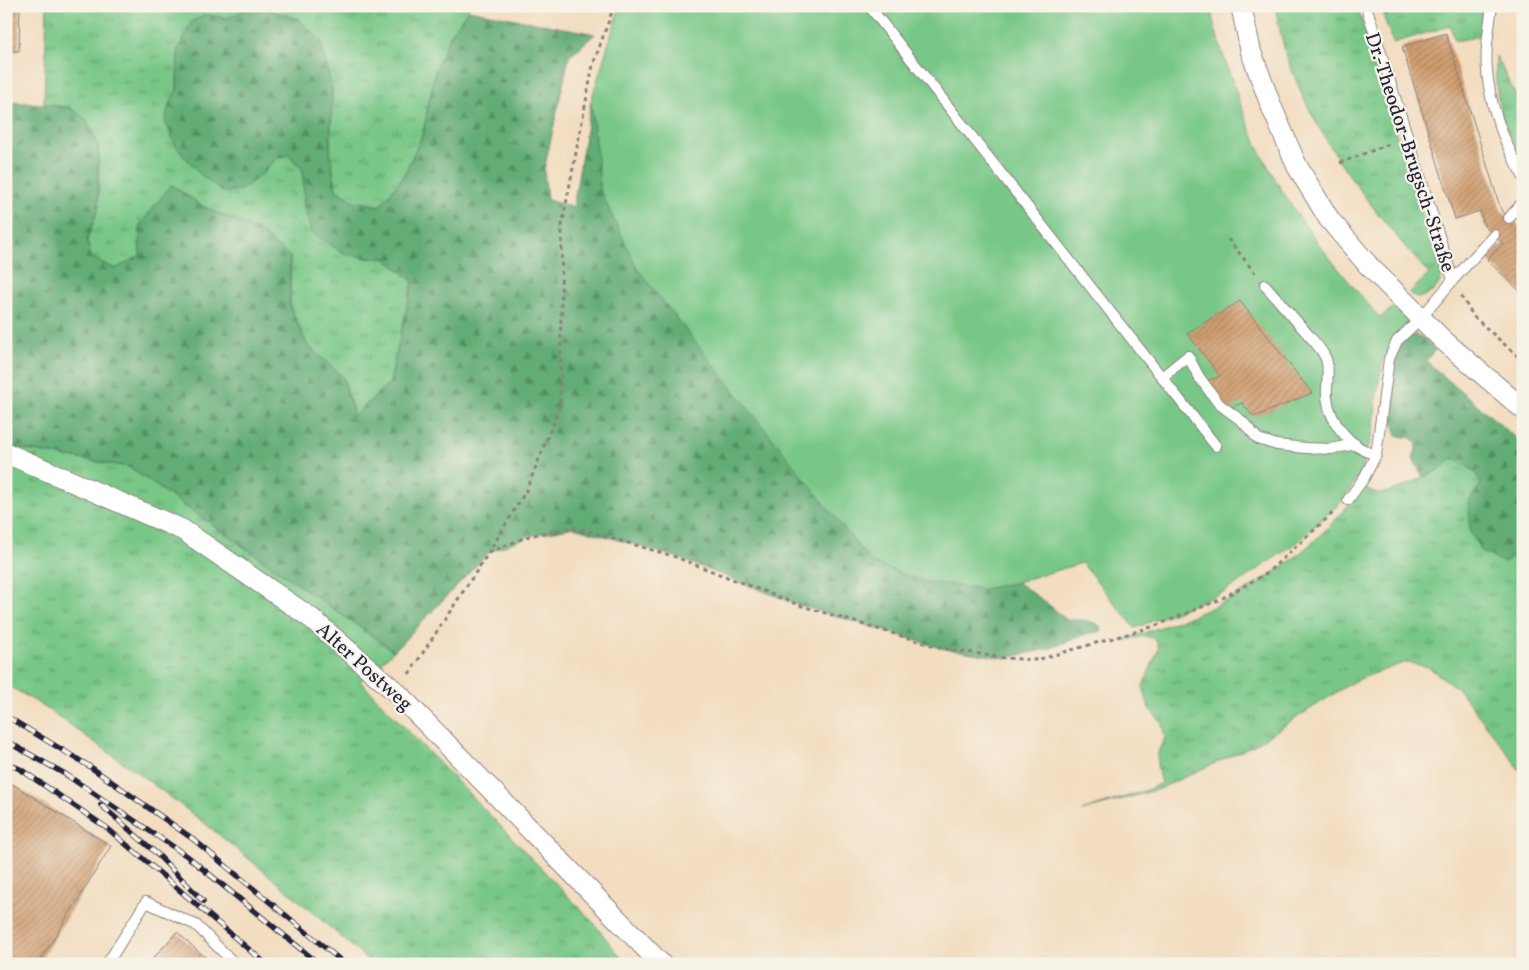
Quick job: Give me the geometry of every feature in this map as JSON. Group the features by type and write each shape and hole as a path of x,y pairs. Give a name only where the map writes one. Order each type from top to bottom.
{"street":[{"path":"1241,6 1251,52 1272,108 1297,166 1329,219 1368,265 1443,340 1523,408"},
{"name":"Alter Postweg","path":"6,453 183,530 311,618 397,693 661,964"}],"lane":[{"path":"869,6 1216,446"},
{"name":"Dr.-Theodor-Brugsch-Straße","path":"1348,500 1364,478 1376,455 1389,359 1397,341 1421,318 1453,280 1366,6"},
{"path":"1492,6 1487,39 1487,72 1496,117 1511,156 1523,176"},
{"path":"1509,218 1523,202"},
{"path":"1453,280 1494,235"},
{"path":"1265,285 1314,341 1325,358 1328,377 1327,398 1334,421 1347,438 1365,452 1376,455"},
{"path":"1162,377 1188,356 1199,377 1219,404 1242,421 1258,439 1277,445 1305,448 1331,449 1355,444"},
{"path":"107,964 146,902 196,926 234,964"}],"path":[{"path":"397,693 489,552 527,489 560,406 562,225 593,65 614,6"},
{"path":"1340,163 1407,138"},
{"path":"1228,239 1265,285"},
{"path":"1453,280 1474,317 1523,361"},
{"path":"489,552 529,536 574,527 673,556 799,605 941,648 1005,658 1037,660 1155,626 1219,600 1267,573 1348,500"}],"green space":[{"path":"47,6 253,6 228,18 205,15 178,50 177,90 169,105 262,174 278,157 289,155 303,170 304,205 367,258 385,258 413,281 390,382 354,417 343,377 307,345 290,306 290,257 257,230 202,206 172,185 140,225 140,256 115,269 90,257 87,240 98,209 98,145 87,120 70,108 44,104"},
{"path":"253,6 469,6 450,36 435,71 423,134 403,177 380,206 354,201 336,190 330,152 332,89"},
{"path":"253,6 299,19 321,41 332,89 330,152 336,190 354,201 380,206 403,177 423,134 435,71 450,36 468,10 595,34 569,57 544,170 547,200 573,207 591,101 601,192 984,589 1017,582 1067,620 1085,620 1101,627 1101,631 1086,634 1051,648 1005,658 941,648 799,605 673,556 574,527 529,536 489,552 394,651 129,467 16,448 6,442 6,102 44,104 70,108 87,120 98,145 98,209 87,240 91,257 115,269 140,256 140,225 171,185 202,206 257,230 290,257 290,306 307,345 343,377 354,416 390,382 413,281 385,258 367,258 345,254 311,232 304,205 303,170 289,155 278,157 262,174 241,190 223,192 200,174 176,146 165,121 169,105 177,90 178,50 192,21 205,15 228,18"},
{"path":"620,6 1210,6 1214,26 1236,93 1265,161 1290,203 1333,262 1380,318 1398,303 1413,317 1397,334 1383,359 1374,426 1363,468 1345,498 1299,541 1226,591 1135,628 1082,563 1017,582 984,589 922,581 871,562 638,270 601,192 591,101"},
{"path":"1275,6 1357,6 1386,103 1442,275 1436,288 1427,295 1417,298 1409,293 1429,274 1345,170 1311,113 1285,51"},
{"path":"1414,6 1485,6 1482,36 1455,41 1450,26 1393,43 1383,15"},
{"path":"1496,56 1523,110 1523,166 1500,113 1496,82"},
{"path":"1415,334 1425,339 1435,350 1426,361 1523,444 1523,548 1505,563 1482,552 1470,532 1469,501 1481,484 1475,471 1453,458 1440,469 1423,477 1413,459 1417,445 1412,438 1397,436 1391,415 1395,376 1394,351 1402,341"},
{"path":"6,442 16,448 129,467 394,651 360,681 593,922 626,964 372,964 277,882 179,803 34,700 6,685"},
{"path":"1453,458 1475,471 1481,484 1469,501 1505,563 1523,548 1523,776 1507,752 1458,689 1428,667 1406,662 1354,681 1254,745 1159,789 1082,811 1147,790 1161,783 1157,760 1159,750 1165,738 1162,724 1149,708 1143,686 1159,648 1155,639 1145,636 1121,641 1202,612 1267,578 1319,537 1349,505 1362,487 1379,493 1399,489 1438,469"}],"building":[{"path":"6,6 20,6 19,51 6,51"},
{"path":"1446,33 1501,210 1523,231 1523,294 1487,260 1503,243 1485,227 1480,211 1455,219 1402,47"},
{"path":"1240,301 1312,393 1254,417 1242,403 1228,409 1207,381 1220,376 1187,333"},
{"path":"6,780 111,846 38,964 6,964"},
{"path":"177,932 212,964 148,964"}],"railway":[{"path":"6,716 89,766 193,839 345,964"},
{"path":"6,741 65,774 187,856 319,964"},
{"path":"6,763 20,769 107,828 266,964"},
{"path":"101,805 156,853 203,901"}]}
